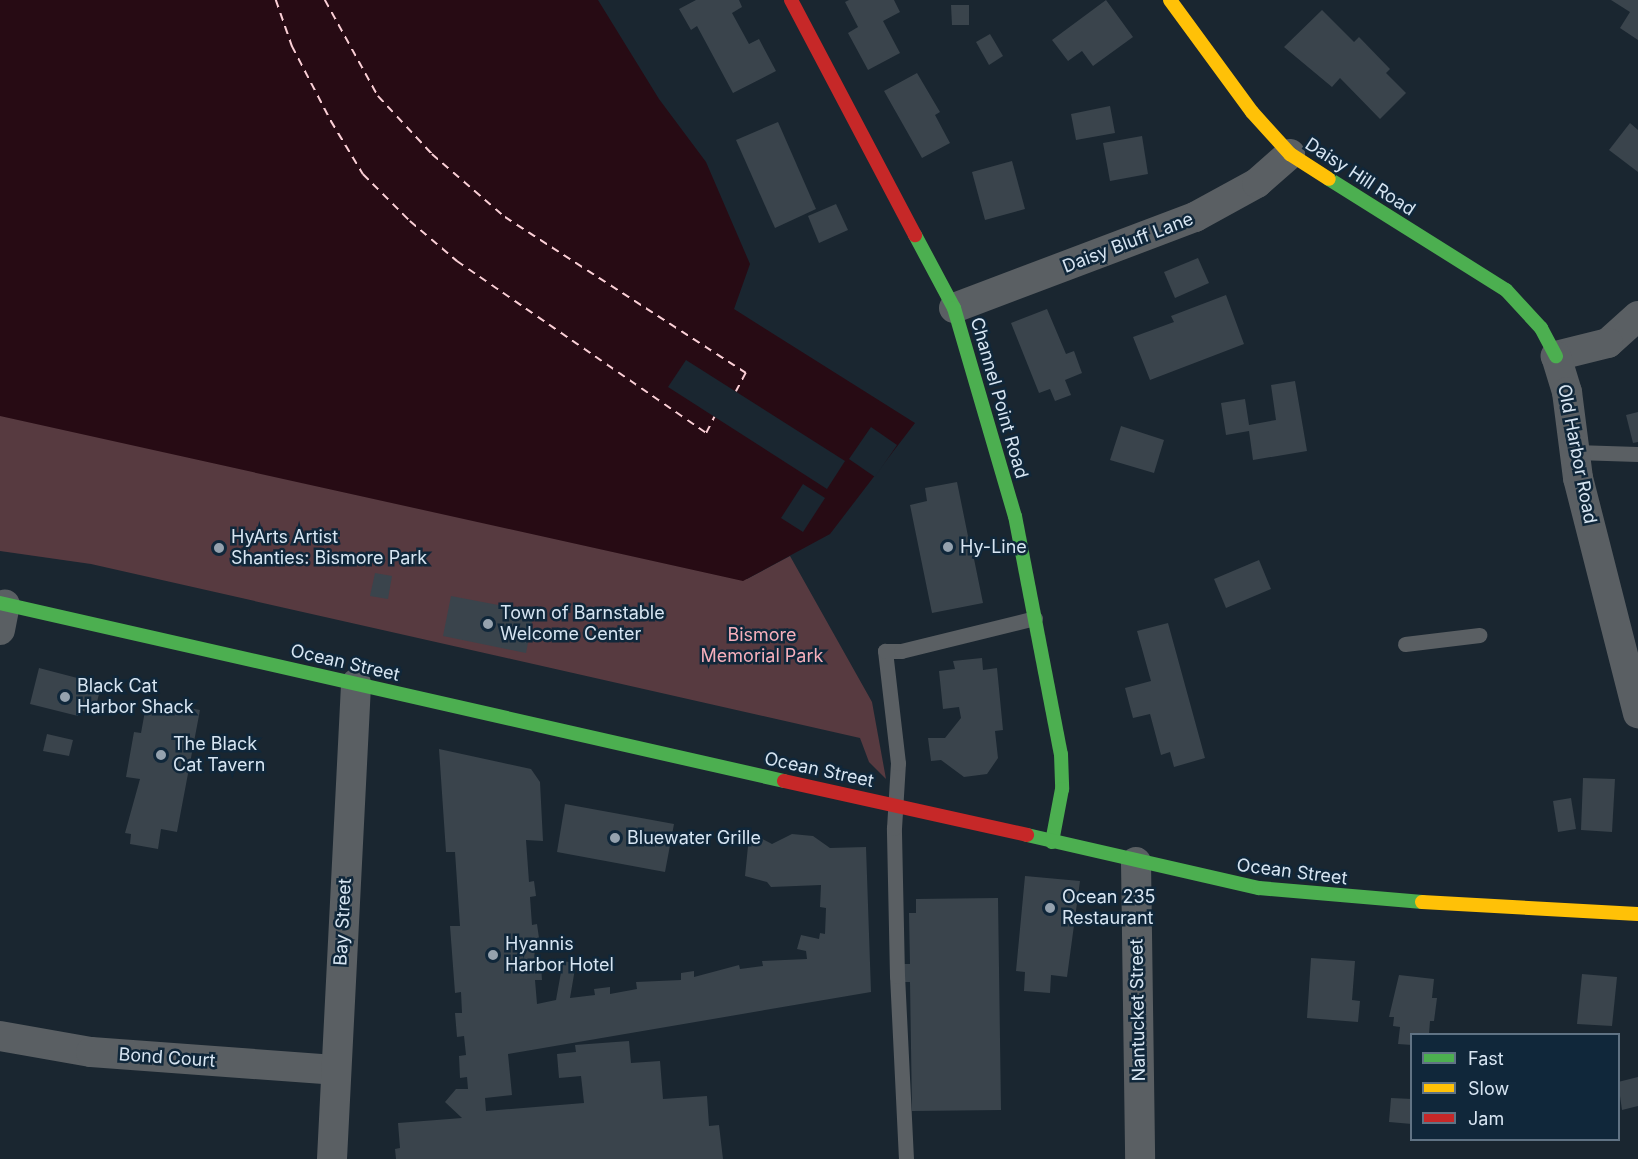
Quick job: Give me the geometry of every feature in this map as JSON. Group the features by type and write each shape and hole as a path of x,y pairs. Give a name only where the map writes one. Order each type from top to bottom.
{"main road":[{"name":"Channel Point Road","path":"791,0 954,308 1015,516 1035,618 1062,772 1052,842"},
{"name":"Daisy Hill Road","path":"1170,0 1252,112 1290,154 1506,290 1541,328 1556,356"},
{"name":"Ocean Street","path":"2,613 356,684 896,805 1136,862 1296,893 1638,914"}],"street":[{"name":"Daisy Bluff Lane","path":"954,308 1195,217 1257,183 1290,154"},
{"path":"1556,356 1608,343 1638,316"},
{"name":"Old Harbor Road","path":"1556,356 1567,392 1581,490 1638,713"},
{"name":"Bay Street","path":"332,1159 334,1070 356,684"},
{"name":"Nantucket Street","path":"1136,862 1140,1159"},
{"name":"Bond Court","path":"0,1036 111,1054 334,1070"}],"lane":[{"path":"1575,452 1638,454"},
{"path":"906,1159 899,1036 896,913 898,763 885,651 901,651 1035,618"},
{"path":"1405,644 1479,634"}],"green space":[{"name":"Bismore Memorial Park","path":"0,414 747,579 790,556 872,702 886,779 869,762 860,738 91,564 0,551"}],"shaded area":[{"path":"0,0 598,0 659,99 706,162 750,264 734,309 915,423 830,534 743,581 0,416"}],"pier":[{"path":"686,360 845,461 827,489 668,387"},
{"path":"871,427 897,445 875,477 849,459"},
{"path":"803,484 825,498 803,532 781,518"}],"building":[{"path":"696,0 739,0 742,7 732,13 749,44 759,39 776,71 733,93 697,26 691,30 679,9"},
{"path":"849,0 894,0 900,12 883,21 900,53 868,70 848,33 858,27 845,2"},
{"path":"1106,0 1133,37 1093,66 1082,51 1068,61 1052,40"},
{"path":"1611,0 1638,0 1638,40 1620,28 1630,12"},
{"path":"951,5 969,5 969,25 952,25"},
{"path":"1322,10 1354,42 1359,37 1390,69 1386,73 1406,93 1380,119 1340,78 1332,87 1284,47"},
{"path":"990,34 1003,56 989,65 976,42"},
{"path":"917,73 940,112 935,115 950,143 922,158 884,91"},
{"path":"1110,106 1115,133 1076,140 1071,114"},
{"path":"778,122 816,209 775,228 736,140"},
{"path":"1630,123 1638,130 1638,172 1609,150"},
{"path":"1142,136 1148,174 1110,181 1103,143"},
{"path":"1012,161 1025,209 985,220 972,172"},
{"path":"836,204 848,230 819,243 808,216"},
{"path":"1198,258 1209,283 1175,298 1164,272"},
{"path":"1226,295 1244,344 1150,380 1133,337 1174,322 1171,316"},
{"path":"1047,309 1066,354 1074,351 1082,373 1065,380 1071,395 1055,401 1050,389 1039,393 1011,323"},
{"path":"1295,381 1307,451 1253,460 1249,431 1226,435 1221,403 1245,399 1249,425 1276,420 1271,385"},
{"path":"1638,412 1638,442 1633,443 1626,415"},
{"path":"1121,426 1164,440 1154,473 1110,460"},
{"name":"Hy-Line","path":"957,482 969,541 976,540 978,553 973,554 983,603 932,613 910,505 927,501 925,488"},
{"path":"1259,560 1271,589 1226,608 1214,579"},
{"path":"375,573 392,576 388,599 370,596"},
{"name":"Town of Barnstable Welcome Center","path":"451,596 534,612 526,653 443,636"},
{"path":"1168,623 1205,758 1174,767 1170,752 1161,755 1150,714 1133,718 1125,688 1151,681 1137,631"},
{"path":"982,658 983,670 997,668 1003,730 995,731 998,758 987,774 964,777 941,760 931,761 928,738 945,738 961,718 959,707 943,709 939,671 955,669 953,661"},
{"name":"Black Cat Harbor Shack","path":"39,668 85,680 84,686 100,690 94,714 79,710 78,716 30,704"},
{"name":"The Black Cat Tavern","path":"147,700 200,710 177,832 161,829 158,849 130,844 131,834 125,833 140,779 126,777 134,732 141,733"},
{"path":"47,734 73,740 69,756 43,751"},
{"name":"Hyannis Harbor Hotel","path":"439,749 531,769 540,782 543,841 526,840 529,882 534,881 536,896 530,897 532,925 537,924 539,938 533,939 536,967 541,966 542,980 535,980 537,1004 556,1000 563,961 576,963 570,998 595,995 594,989 610,987 610,994 637,989 636,982 681,980 681,973 694,971 694,977 739,965 740,969 763,966 762,961 807,959 806,951 797,949 801,935 819,939 820,933 825,934 826,908 820,907 821,885 771,887 767,882 745,876 748,846 757,836 772,844 792,834 813,836 830,848 866,847 871,992 508,1054 512,1095 485,1098 486,1111 584,1103 581,1076 559,1078 557,1054 576,1052 575,1045 629,1041 631,1063 660,1061 663,1099 707,1096 709,1126 719,1125 723,1159 396,1159 395,1149 400,1148 398,1123 462,1118 445,1102 456,1089 468,1089 467,1077 460,1078 459,1056 466,1055 464,1036 457,1037 455,1013 462,1013 461,992 455,993 450,926 460,926 455,852 446,852"},
{"path":"1583,778 1615,779 1612,832 1581,830"},
{"path":"1571,798 1576,829 1558,832 1553,801"},
{"name":"Bluewater Grille","path":"565,804 674,824 665,872 557,852"},
{"name":"Ocean 235 Restaurant","path":"1025,876 1080,881 1067,977 1051,975 1050,993 1024,991 1025,972 1016,971"},
{"path":"998,898 1001,1110 912,1111 910,982 904,982 903,964 910,964 909,913 916,913 916,899"},
{"path":"1311,958 1355,961 1352,1000 1360,1001 1358,1022 1307,1018"},
{"path":"1582,974 1617,977 1612,1026 1577,1024"},
{"path":"1399,975 1434,979 1432,998 1437,998 1434,1021 1430,1021 1429,1033 1410,1033 1410,1045 1398,1044 1400,1027 1393,1026 1394,1017 1389,1017"},
{"path":"1638,1077 1638,1106 1622,1110 1620,1082"},
{"path":"1391,1098 1410,1099 1410,1124 1389,1122"}],"ferry route":[{"path":"276,0 292,46 331,121 363,174 410,221 457,261 706,433 714,417"},
{"path":"325,0 378,96 432,154 505,217 746,373 736,392"}],"traffic: fast":[{"path":"1329,179 1506,290 1541,328 1556,356"},
{"path":"915,235 954,308 1015,516 1061,754 1062,789 1052,842"},
{"path":"0,603 784,781"},
{"path":"1027,835 1259,888 1422,902"}],"traffic: slow":[{"path":"1170,0 1252,112 1290,154 1329,179"},
{"path":"1422,902 1638,914"}],"traffic: jam":[{"path":"791,0 915,235"},
{"path":"784,781 1027,835"}],"place":[{"name":"Hy-Line","path":"948,547"},
{"name":"HyArts Artist Shanties: Bismore Park","path":"219,548"},
{"name":"Town of Barnstable Welcome Center","path":"488,624"},
{"name":"Black Cat Harbor Shack","path":"65,697"},
{"name":"The Black Cat Tavern","path":"161,755"},
{"name":"Bluewater Grille","path":"615,838"},
{"name":"Ocean 235 Restaurant","path":"1050,908"},
{"name":"Hyannis Harbor Hotel","path":"493,955"}]}
